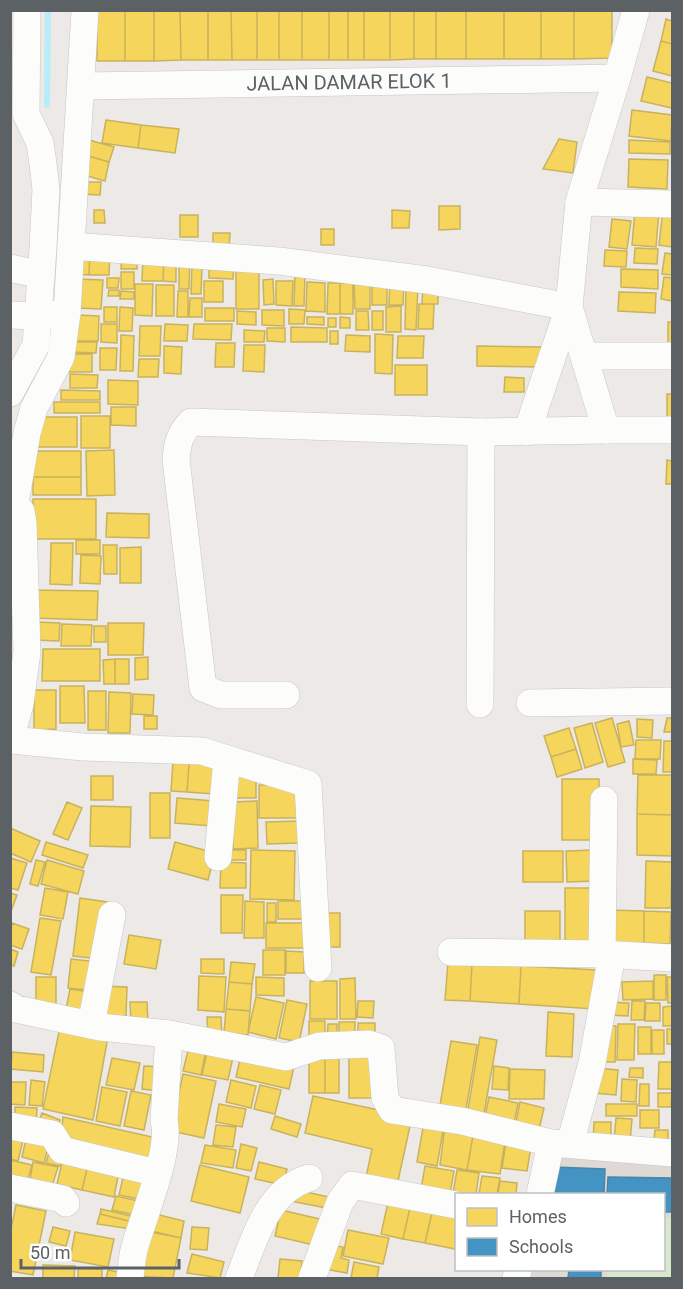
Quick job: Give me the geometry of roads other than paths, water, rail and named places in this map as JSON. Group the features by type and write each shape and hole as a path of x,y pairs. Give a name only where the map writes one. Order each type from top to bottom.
{"street":[{"path":"10,393 36,345 41,275 45,181 40,142 18,114 27,10"},
{"path":"85,10 67,313 61,357 34,408 13,500 21,511 23,523 27,652 20,704 10,740 83,747 202,751 308,784 318,968"},
{"path":"527,432 552,350 569,307 579,202 636,10"},
{"name":"JALAN DAMAR ELOK 1","path":"82,86 617,78"},
{"path":"579,202 672,204"},
{"path":"71,246 291,262 427,280 569,307"},
{"path":"10,268 41,275"},
{"path":"569,307 586,356 606,430"},
{"path":"10,315 38,316 67,313"},
{"path":"586,356 672,356"},
{"path":"286,695 221,695 203,688 176,460 177,444 183,430 191,422 481,432 672,430"},
{"path":"480,704 481,432"},
{"path":"672,701 541,709 672,716"},
{"path":"218,857 227,759"},
{"path":"540,1193 592,1063 607,954 604,800"},
{"path":"91,1025 112,915"},
{"path":"451,952 607,954 672,958"},
{"path":"10,1005 16,1009 91,1025 170,1034 286,1057 320,1047 368,1044 379,1047 384,1057 385,1098 392,1110 462,1121 561,1144 672,1153"},
{"path":"130,1278 134,1251 157,1173 166,1132 164,1121 170,1034"},
{"path":"10,1126 52,1134 62,1150 157,1173"},
{"path":"239,1278 255,1235 268,1211 291,1186 309,1178"},
{"path":"312,1278 340,1202 352,1185 455,1205"},
{"path":"10,1188 63,1199 66,1203"}],"waterway":[{"path":"47,105 48,10"}]}
